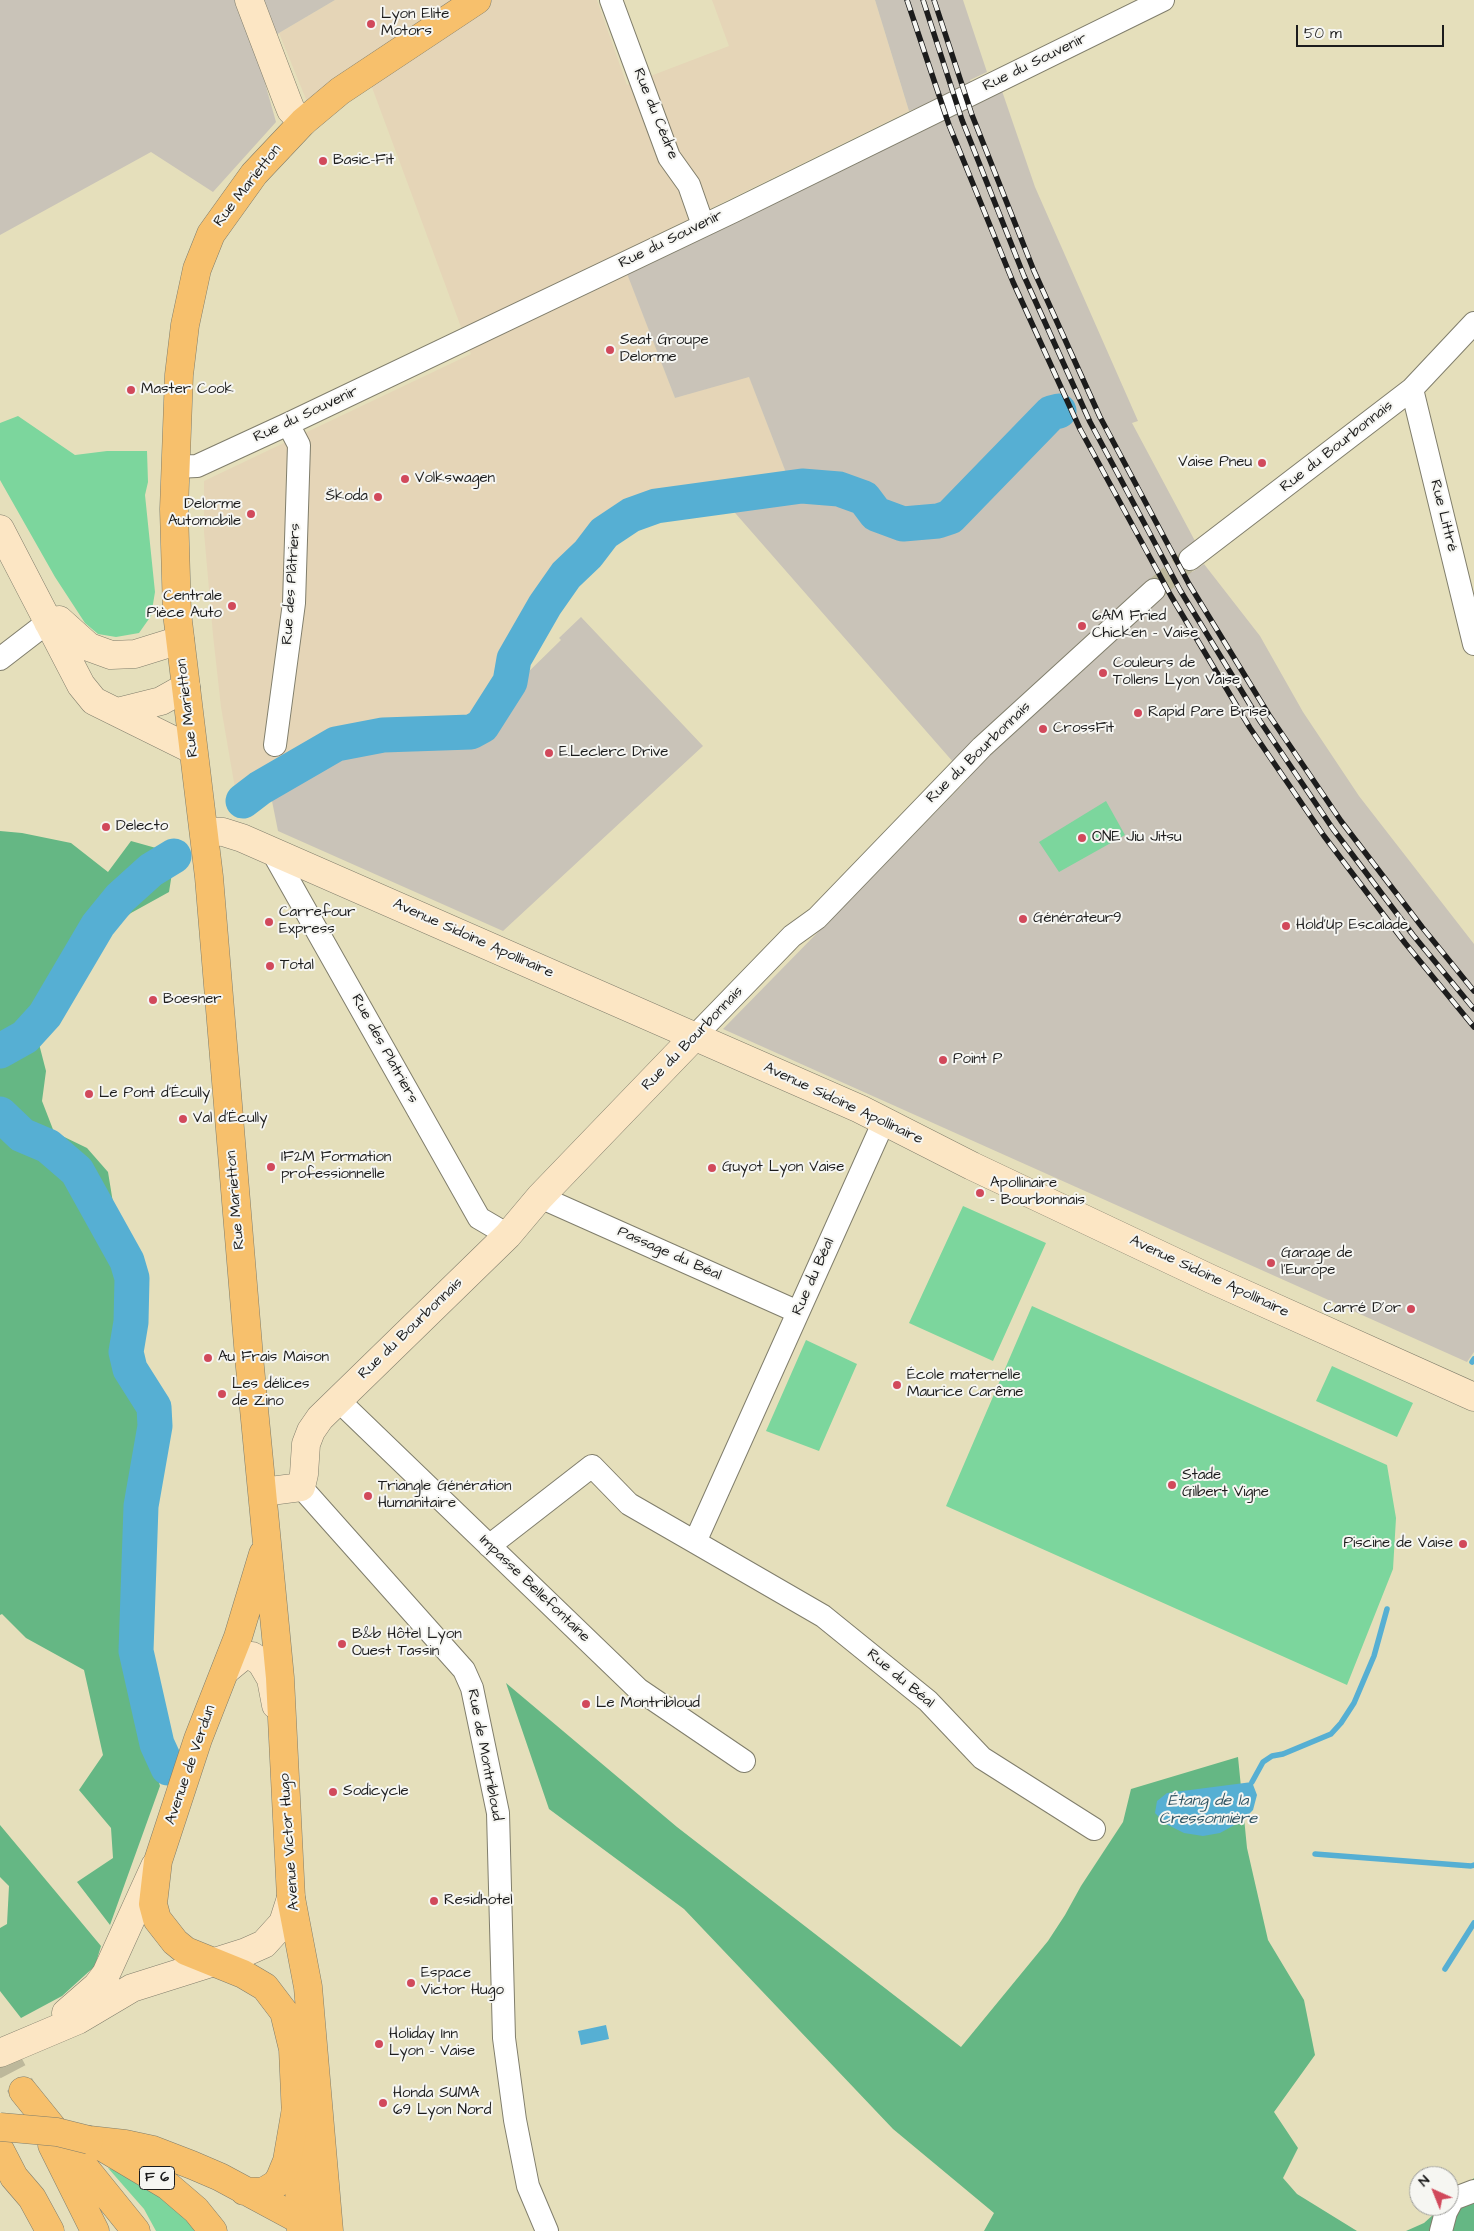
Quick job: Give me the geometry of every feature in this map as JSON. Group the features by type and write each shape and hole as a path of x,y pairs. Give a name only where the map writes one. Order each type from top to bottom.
{"main road":[{"path":"249,0 289,105 303,122"},
{"name":"Rue Marietton","path":"267,1541 204,831 180,640 175,579 175,467 182,345 188,304 197,269 211,234 229,206 276,148 340,91 477,0"},
{"path":"0,518 50,589 75,634"},
{"path":"0,529 81,686 94,701 193,750"},
{"path":"48,622 59,620 89,647 111,655 135,654 180,640"},
{"path":"117,712 161,701 186,687"},
{"name":"Avenue Sidoine Apollinaire","path":"204,831 236,836 272,851 695,1036 884,1121 972,1166 1210,1279 1474,1397"},
{"name":"Rue du Bourbonnais","path":"301,1487 306,1444 311,1431 320,1418 508,1235 540,1197 695,1036"},
{"path":"262,1492 301,1487"},
{"name":"Avenue de Verdun","path":"31,2040 79,2002 106,1974 158,1861 198,1739 226,1670 267,1541"},
{"name":"Avenue Victor Hugo","path":"267,1541 280,1678 291,1898 308,1987 329,2231"},
{"path":"226,1670 243,1656 252,1656 261,1662 271,1679 283,1746"},
{"name":"Avenue de Verdun","path":"158,1861 153,1904 157,1919 175,1942 186,1951 243,1974 265,1987 284,2012 293,2048 297,2103"},
{"name":"Avenue de Verdun","path":"0,2053 78,2020 132,1988 246,1952 264,1944 283,1923 291,1898"},
{"path":"95,2231 68,2174 23,2091 136,2231"},
{"path":"244,2191 263,2192 276,2184 280,2178 287,2161 297,2103"},
{"path":"297,2103 303,2227"},
{"path":"0,2127 57,2132 90,2140 125,2144 153,2150 220,2177 303,2227"},
{"name":"F 6","path":"90,2140 168,2186 196,2210 213,2231"},
{"path":"0,2150 14,2176 32,2198 50,2231"},
{"path":"14,2176 21,2204 32,2231"}],"street":[{"name":"Rue du Cèdre","path":"611,0 669,157 689,186 704,225"},
{"name":"Rue du Souvenir","path":"175,467 197,466 288,424 704,225 1163,0"},
{"name":"Rue du Bourbonnais","path":"1190,559 1412,389 1474,323"},
{"name":"Rue Littré","path":"1412,389 1474,644"},
{"name":"Rue des Plâtriers","path":"275,745 294,604 299,445 288,424"},
{"name":"Rue du Bourbonnais","path":"695,1036 792,936 817,918 982,747 1154,590"},
{"path":"0,659 48,622"},
{"name":"Rue des Platriers","path":"272,851 479,1218 508,1235"},
{"name":"Rue du Béal","path":"695,1542 884,1121"},
{"name":"Passage du Béal","path":"540,1197 798,1312"},
{"name":"Impasse Bellefontaine","path":"338,1400 638,1689 744,1761"},
{"name":"Rue du Béal","path":"489,1546 592,1466 629,1504 823,1616 928,1701 982,1758 1094,1829"},
{"name":"Rue de Montribloud","path":"301,1487 464,1670 472,1688 498,1813 504,2038 515,2120 528,2186 547,2231"},
{"path":"1441,2231 1446,2212 1453,2199 1474,2190"}],"shaded area":[{"path":"0,0 335,0 279,33 256,51 276,122 213,192 151,152 0,235"},
{"path":"335,0 597,0 627,85 729,46 712,0 875,0 909,111 620,253 675,398 749,376 788,478 642,503 574,547 466,726 363,731 330,737 284,762 281,760 236,794 221,707 213,635 204,532 204,481 471,354 370,82 317,126 279,33"},
{"path":"875,0 963,0 987,72 970,80 977,101 1002,91 1035,187 1138,421 1132,423 1195,541 1181,553 1192,572 1204,564 1260,636 1303,712 1359,796 1474,944 1474,1352 1467,1362 723,1029 968,779 729,506 789,496 825,499 881,525 937,531 985,491 993,480 998,486 1036,443 1027,418 953,497 934,511 913,515 890,505 849,482 788,478 749,377 675,398 626,271 932,102 909,111"},
{"path":"581,617 703,746 503,931 278,831 270,791 336,754 364,748 486,742 511,701 519,681 561,640 559,638"}],"green space":[{"path":"18,416 75,455 107,451 147,451 148,482 145,495 155,592 151,616 139,633 116,637 98,634 85,623 55,577 0,480 0,423"},
{"name":"ONE Jiu Jitsu","path":"1106,801 1125,835 1059,872 1039,842"},
{"path":"0,831 22,833 71,843 108,872 131,841 156,848 172,873 169,892 131,913 95,943 38,1040 46,1071 42,1101 54,1132 87,1148 108,1172 115,1215 112,1260 123,1300 117,1365 139,1400 146,1425 141,1471 131,1521 124,1661 160,1786 110,1925 77,1882 113,1858 111,1828 79,1790 103,1755 84,1670 26,1638 2,1614 0,1615"},
{"path":"963,1206 1046,1243 993,1361 909,1323"},
{"name":"Stade Gilbert Vigne","path":"1032,1306 1387,1465 1396,1518 1393,1569 1347,1685 946,1506"},
{"path":"806,1340 857,1364 819,1451 766,1431"},
{"path":"1332,1366 1413,1403 1397,1437 1316,1401"},
{"path":"506,1683 677,1827 961,2047 1048,1941 1123,1822 1131,1789 1238,1757 1247,1848 1268,1940 1304,2000 1315,2055 1274,2112 1298,2148 1283,2178 1297,2194 1357,2231 984,2231 994,2213 893,2129 684,1909 549,1809"},
{"path":"0,1825 101,1946 95,1966 62,1996 21,2018 0,1991 0,1928 7,1924 9,1886 0,1877"},
{"path":"108,2168 130,2175 168,2197 200,2231 156,2231 144,2209"},
{"path":"1474,2178 1474,2231 1406,2231 1424,2223 1432,2216 1459,2216 1459,2192"}],"water":[{"name":"Étang de la Cressonnière","path":"1252,1782 1257,1795 1253,1810 1242,1821 1220,1833 1203,1836 1184,1833 1166,1824 1155,1813 1157,1801 1167,1793"},
{"path":"606,2025 609,2039 581,2045 578,2031"}],"waterway":[{"path":"243,801 260,788 336,744 383,735 471,732 482,726 510,682 514,659 545,605 566,575 588,554 604,533 631,515 656,506 802,486 839,489 864,498 876,514 903,524 938,521 950,517 1051,413 1059,411"},
{"path":"0,1051 25,1037 45,1015 98,925 120,898 151,870 174,856"},
{"path":"0,1114 22,1135 48,1146 77,1171 127,1261 132,1278 131,1322 126,1352 130,1369 154,1407 155,1426 141,1506 136,1651 157,1744 168,1768"},
{"path":"1252,1782 1263,1762 1272,1756 1283,1754 1331,1734 1341,1723 1354,1703 1374,1656 1387,1609"},
{"path":"1315,1854 1474,1865"},
{"path":"1445,1969 1474,1923"}],"tunnel":[{"path":"1154,590 1190,559"},
{"path":"0,2047 23,2091"}],"railway":[{"path":"907,0 949,125 1013,282 1080,429 1171,596 1250,728 1324,836 1405,943 1474,1027"},
{"path":"923,0 962,120 1024,276 1090,422 1180,590 1260,721 1333,829 1413,935 1474,1009"},
{"path":"934,0 972,115 1034,271 1100,417 1189,584 1269,715 1341,821 1422,927 1474,991"}],"place":[{"name":"Lyon Elite Motors","path":"371,24"},
{"name":"Basic-Fit","path":"323,161"},
{"name":"Seat Groupe Delorme","path":"610,350"},
{"name":"Master Cook","path":"131,390"},
{"name":"Vaise Pneu","path":"1262,463"},
{"name":"Volkswagen","path":"405,479"},
{"name":"Škoda","path":"378,497"},
{"name":"Delorme Automobile","path":"251,514"},
{"name":"Centrale Pièce Auto","path":"232,606"},
{"name":"6AM Fried Chicken - Vaise","path":"1082,626"},
{"name":"Couleurs de Tollens Lyon Vaise","path":"1103,673"},
{"name":"Rapid Pare Brise","path":"1138,713"},
{"name":"CrossFit","path":"1043,729"},
{"name":"E.Leclerc Drive","path":"549,753"},
{"name":"Delecto","path":"106,827"},
{"name":"ONE Jiu Jitsu","path":"1082,838"},
{"name":"Générateur9","path":"1023,919"},
{"name":"Carrefour Express","path":"269,922"},
{"name":"Hold'Up Escalade","path":"1286,926"},
{"name":"Total","path":"270,966"},
{"name":"Boesner","path":"153,1000"},
{"name":"Point P","path":"943,1060"},
{"name":"Le Pont d'Écully","path":"89,1094"},
{"name":"Val d'Écully","path":"183,1119"},
{"name":"IF2M Formation professionnelle","path":"271,1167"},
{"name":"Guyot Lyon Vaise","path":"712,1168"},
{"name":"Apollinaire - Bourbonnais","path":"980,1193"},
{"name":"Garage de l'Europe","path":"1271,1263"},
{"name":"Carré D'or","path":"1411,1309"},
{"name":"Au Frais Maison","path":"208,1358"},
{"name":"École maternelle Maurice Carême","path":"897,1385"},
{"name":"Les délices de Zino","path":"222,1394"},
{"name":"Stade Gilbert Vigne","path":"1172,1485"},
{"name":"Triangle Génération Humanitaire","path":"368,1496"},
{"name":"Piscine de Vaise","path":"1463,1544"},
{"name":"B&b Hôtel Lyon Ouest Tassin","path":"342,1644"},
{"name":"Le Montribloud","path":"586,1704"},
{"name":"Sodicycle","path":"333,1792"},
{"name":"Residhotel","path":"434,1901"},
{"name":"Espace Victor Hugo","path":"411,1983"},
{"name":"Holiday Inn Lyon - Vaise","path":"379,2044"},
{"name":"Honda SUMA 69 Lyon Nord","path":"383,2103"}]}
